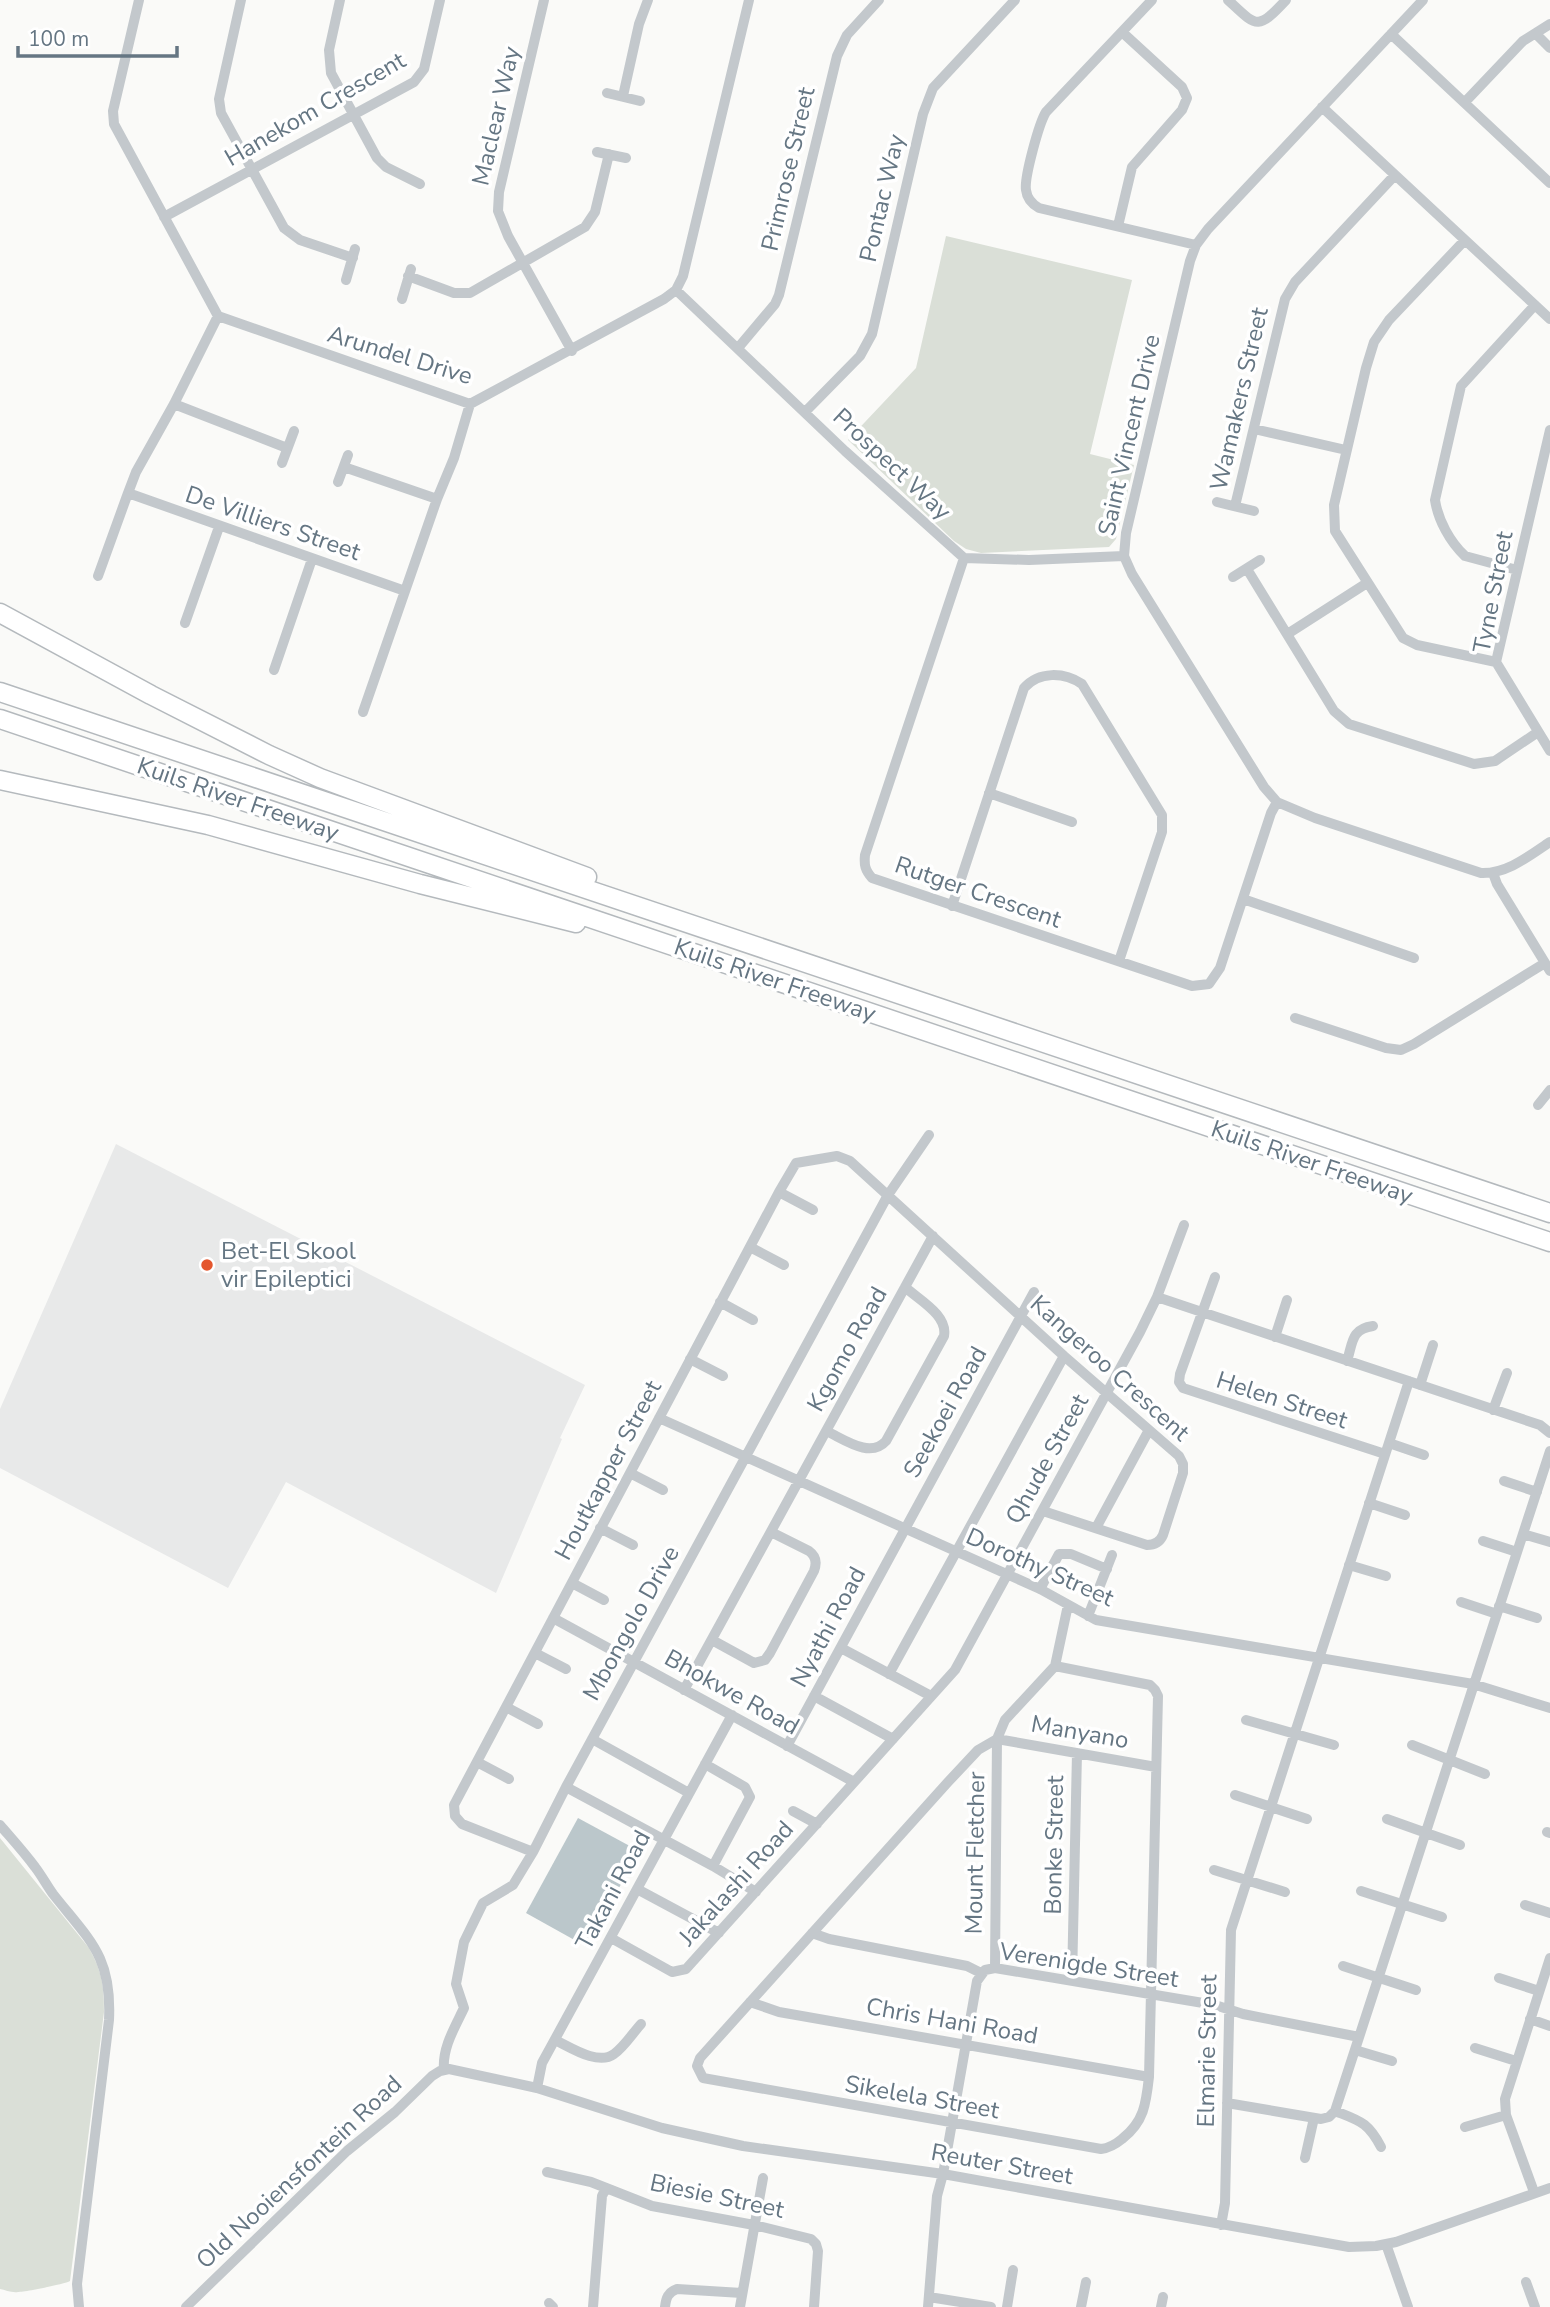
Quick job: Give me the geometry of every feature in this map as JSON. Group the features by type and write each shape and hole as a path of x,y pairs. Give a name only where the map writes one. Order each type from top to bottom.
{"highway":[{"path":"0,613 162,702 279,759 384,802 582,874 642,907"},
{"name":"Kuils River Freeway","path":"0,692 1550,1213"},
{"name":"Kuils River Freeway","path":"0,719 1550,1242"},
{"path":"0,780 208,825 557,920 631,932"}],"street":[{"path":"98,576 136,472 218,316 121,139 113,117 139,0"},
{"path":"242,0 219,105 221,113 273,210 291,234 300,240 354,254 346,280"},
{"path":"340,0 329,50 331,73 372,150 386,167 420,184"},
{"name":"Hanekom Crescent","path":"164,218 414,82 421,76 429,51 440,0"},
{"name":"Maclear Way","path":"544,0 498,202 500,219 572,351"},
{"path":"623,96 641,17 648,0"},
{"path":"676,290 682,276 748,0"},
{"name":"Primrose Street","path":"737,348 775,304 779,295 837,55 847,35 879,0"},
{"name":"Pontac Way","path":"805,411 860,356 872,334 923,114 933,88 1015,0"},
{"path":"1152,0 1043,117 1025,187 1028,197 1039,208 1196,245"},
{"path":"1228,0 1249,19 1261,23 1268,20 1286,0"},
{"name":"Saint Vincent Drive","path":"1277,803 1264,787 1132,574 1124,556 1126,533 1196,245 1423,0"},
{"path":"1465,102 1523,41 1550,24"},
{"path":"1118,226 1132,167 1182,110 1187,98 1182,87 1122,32"},
{"path":"1391,34 1550,183"},
{"path":"1536,34 1550,48"},
{"path":"607,93 640,101"},
{"path":"1322,107 1550,319"},
{"path":"597,152 626,158"},
{"path":"402,299 410,273 454,293 470,293 576,233 590,221 595,212 609,154"},
{"name":"Wamakers Street","path":"1235,506 1285,299 1295,282 1395,175"},
{"path":"1465,240 1389,320 1374,342 1346,450 1334,505 1333,523 1335,531 1398,633 1408,642 1496,662"},
{"name":"Prospect Way","path":"676,290 964,558"},
{"name":"Arundel Drive","path":"218,316 470,404 572,351 676,290"},
{"path":"1517,570 1465,556 1458,550 1439,517 1435,500 1461,386 1535,305"},
{"path":"174,404 287,448"},
{"path":"363,712 437,499 454,458 470,404"},
{"path":"1254,429 1346,450"},
{"name":"Tyne Street","path":"1550,430 1496,662 1550,751"},
{"path":"282,463 294,431"},
{"path":"338,482 348,455"},
{"path":"344,467 437,499"},
{"name":"De Villiers Street","path":"128,493 405,591"},
{"name":"Wamakers Street","path":"1217,502 1254,511"},
{"path":"185,623 219,527"},
{"path":"964,558 1008,560 1124,556"},
{"name":"Rutger Crescent","path":"964,558 865,855 864,864 872,878 1192,986 1209,984 1220,968 1277,803"},
{"path":"274,670 312,559"},
{"path":"1233,577 1261,560"},
{"path":"1247,569 1289,633 1334,711 1349,724 1474,764 1494,761 1538,732"},
{"path":"1289,633 1367,583"},
{"path":"952,906 1024,688 1037,677 1063,676 1082,684 1162,816 1162,832 1119,961"},
{"path":"989,793 1072,822"},
{"path":"1277,803 1473,871 1493,873 1510,867 1550,842"},
{"path":"1295,1018 1386,1048 1401,1050 1547,967 1493,873"},
{"path":"1242,899 1414,958"},
{"path":"1538,1105 1550,1090"},
{"name":"Mbongolo Drive","path":"444,2070 443,2063 449,2042 464,2008 456,1984 464,1942 483,1903 513,1885 533,1852 888,1195 929,1135"},
{"name":"Houtkapper Street","path":"533,1852 462,1824 456,1819 454,1805 779,1192 796,1163 837,1156 850,1161 888,1195"},
{"path":"779,1192 813,1210"},
{"name":"Kangeroo Crescent","path":"888,1195 1064,1356 1179,1456 1183,1464 1161,1538 1157,1543 1147,1545 1042,1511"},
{"name":"Qhude Street","path":"854,1782 960,1662 1157,1297 1184,1225"},
{"name":"Kgomo Road","path":"684,1690 933,1236"},
{"path":"750,1247 784,1265"},
{"path":"1202,1312 1215,1277"},
{"path":"826,1431 866,1449 880,1447 886,1441 944,1336 945,1327 941,1319 905,1287"},
{"name":"Seekoei Road","path":"905,1528 1034,1292"},
{"path":"1157,1297 1540,1425 1550,1433"},
{"path":"1275,1336 1287,1300"},
{"path":"720,1302 753,1320"},
{"name":"Helen Street","path":"1202,1312 1180,1374 1181,1385 1189,1392 1385,1454"},
{"path":"1347,1361 1357,1331 1362,1327 1373,1326"},
{"path":"1420,1385 1433,1345"},
{"path":"889,1674 1064,1356"},
{"path":"690,1359 723,1376"},
{"path":"1493,1410 1507,1373"},
{"name":"Elmarie Street","path":"1221,2225 1225,2203 1230,1936 1409,1381"},
{"name":"Dorothy Street","path":"659,1418 1040,1589 1088,1616 1108,1623 1473,1685 1550,1708"},
{"path":"1096,1528 1149,1430"},
{"path":"1388,1443 1424,1455"},
{"path":"1227,2104 1325,2119 1335,2111 1550,1451"},
{"path":"630,1473 663,1490"},
{"path":"1504,1481 1537,1492"},
{"path":"1369,1503 1405,1516"},
{"path":"600,1528 633,1545"},
{"name":"Nyathi Road","path":"787,1746 905,1528"},
{"path":"712,1640 754,1662 761,1662 768,1657 816,1563 809,1551 771,1532"},
{"path":"1523,1534 1550,1542"},
{"path":"1483,1541 1517,1552"},
{"path":"1040,1589 1059,1554 1071,1554 1107,1569"},
{"path":"1088,1616 1112,1555"},
{"path":"1349,1565 1386,1576"},
{"path":"572,1583 604,1600"},
{"path":"1461,1602 1537,1618"},
{"path":"1055,1666 1068,1605"},
{"name":"Bhokwe Road","path":"553,1618 854,1782"},
{"path":"841,1648 931,1696"},
{"path":"535,1653 566,1669"},
{"name":"Sikelela Street","path":"1055,1666 1153,1687 1158,1696 1149,2077 1141,2120 1127,2135 1105,2149 703,2078 697,2067 700,2058 970,1758 997,1739 1005,1720 1055,1666"},
{"path":"814,1696 892,1739"},
{"path":"506,1707 538,1724"},
{"name":"Takani Road","path":"537,2088 542,2063 732,1715"},
{"path":"1246,1720 1334,1745"},
{"path":"592,1739 689,1793"},
{"name":"Manyano","path":"997,1739 1156,1767"},
{"name":"Mount Fletcher","path":"995,1968 997,1739"},
{"path":"1412,1745 1485,1774"},
{"name":"Bonke Street","path":"1072,1980 1077,1753"},
{"path":"477,1762 509,1779"},
{"path":"705,1763 745,1787 750,1797 713,1866"},
{"name":"Jakalashi Road","path":"611,1938 675,1972 689,1967 854,1782"},
{"path":"566,1787 756,1892"},
{"path":"1235,1795 1307,1819"},
{"name":"Jakalashi Road","path":"793,1811 817,1824"},
{"path":"1387,1819 1460,1845"},
{"path":"0,1825 35,1866 92,1943 103,1962 108,1983 108,2020 77,2284 79,2307"},
{"path":"1214,1870 1285,1892"},
{"path":"637,1889 719,1933"},
{"path":"1361,1891 1443,1917"},
{"path":"1525,1905 1550,1913"},
{"path":"812,1933 829,1940 967,1966 981,1973"},
{"path":"1534,2192 1506,2115 1506,2093 1550,1958"},
{"path":"1343,1966 1416,1990"},
{"name":"Verenigde Street","path":"928,2302 937,2196 977,1981 981,1973 995,1968 1072,1980 1359,2037"},
{"path":"1499,1978 1539,1991"},
{"name":"Chris Hani Road","path":"750,2002 779,2012 1149,2077"},
{"path":"1530,2019 1550,2026"},
{"path":"555,2040 583,2054 605,2058 617,2052 641,2024"},
{"path":"1475,2048 1516,2061"},
{"path":"1355,2050 1392,2061"},
{"name":"Reuter Street","path":"444,2070 537,2088 662,2128 743,2146 943,2174 1349,2247 1386,2244 1550,2188"},
{"name":"Old Nooiensfontein Road","path":"186,2307 348,2151 395,2112 432,2076 444,2070"},
{"path":"1335,2111 1364,2122 1381,2147"},
{"path":"1465,2127 1506,2115"},
{"path":"1305,2158 1314,2118"},
{"name":"Biesie Street","path":"547,2172 606,2188 652,2206 808,2237 816,2244 818,2251 814,2307"},
{"path":"740,2307 763,2178"},
{"path":"593,2307 602,2196 606,2188"},
{"path":"1386,2244 1408,2307"},
{"path":"1007,2307 1013,2270"},
{"path":"1081,2307 1086,2281"},
{"path":"1526,2282 1535,2307"},
{"path":"665,2307 671,2290 742,2293"},
{"path":"928,2302 991,2307"}],"shaded area":[{"path":"946,236 1132,280 1090,454 1134,465 1116,539 1109,547 981,553 966,549 954,541 848,440 916,368"},
{"name":"Bet-El Skool vir Epileptici","path":"116,1144 585,1385 560,1438 562,1439 496,1593 286,1482 228,1588 0,1468 0,1409"},
{"path":"578,1818 639,1851 587,1947 526,1913"},
{"path":"0,1838 89,1948 97,1964 104,2002 70,2281 16,2292 0,2289"}],"place":[{"name":"Bet-El Skool vir Epileptici","path":"207,1265"}]}
